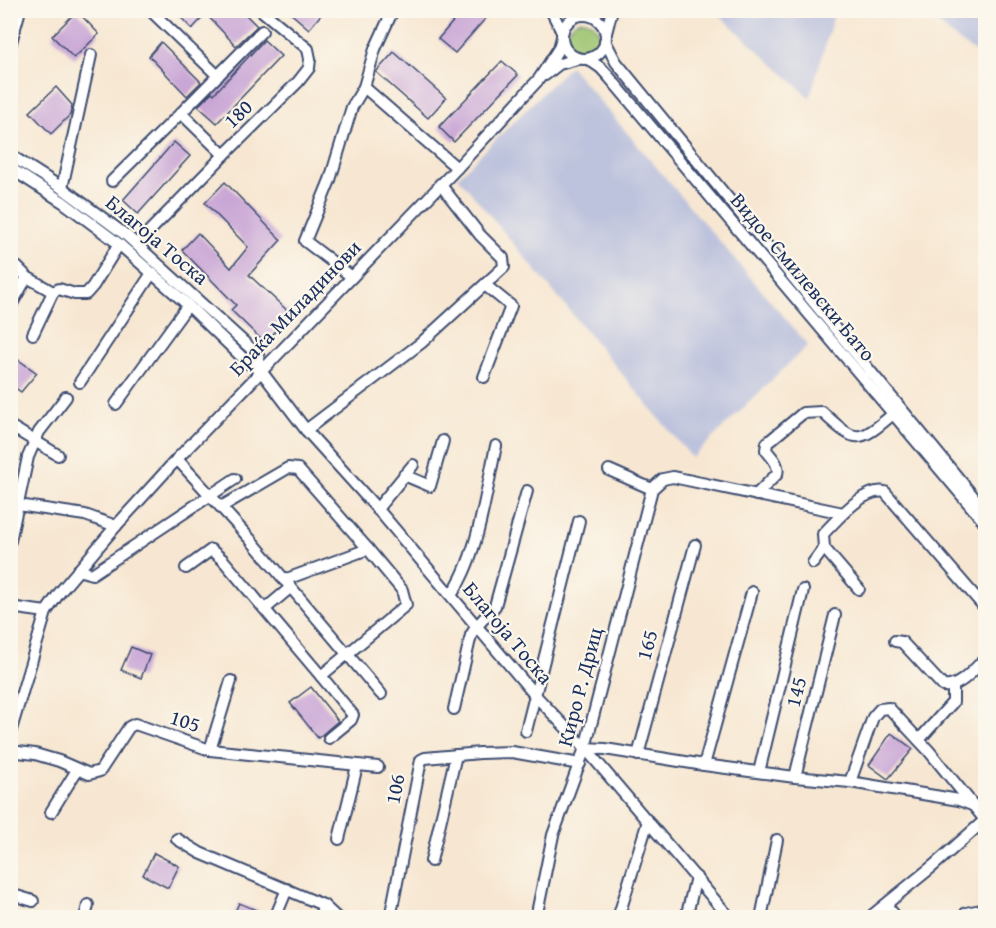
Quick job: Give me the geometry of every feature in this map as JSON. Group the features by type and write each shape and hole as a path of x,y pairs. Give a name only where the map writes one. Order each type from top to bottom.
{"street":[{"path":"10,46 20,10"},
{"path":"150,10 218,76"},
{"name":"180","path":"137,244 298,82 309,68 308,49 261,10"},
{"path":"352,277 305,241 330,180 352,107 364,87 375,49 393,10"},
{"path":"551,10 567,51 583,58"},
{"path":"539,79 559,64 596,55 602,49 612,10"},
{"path":"539,79 559,48 564,27 573,18 587,13 600,23 605,39"},
{"path":"112,181 262,31"},
{"name":"Видое Смилевски Бато","path":"605,39 616,62 986,512"},
{"path":"62,188 91,55"},
{"name":"Видое Смилевски Бато","path":"583,58 610,78 986,524"},
{"name":"Браќа Миладинови","path":"10,733 46,612 78,570 177,459 457,168 539,79"},
{"path":"364,87 457,168"},
{"path":"182,113 224,155"},
{"name":"Благоја Тоска","path":"10,155 62,188 137,244 258,355 261,371"},
{"name":"Благоја Тоска","path":"10,168 63,202 119,244 188,305 248,363 261,371 306,430 377,509 534,694 585,748 730,918"},
{"path":"306,430 421,343 504,267 503,258 480,235 440,184"},
{"path":"33,334 52,292 59,289 75,294 86,294 119,244"},
{"path":"10,265 17,267 27,277 52,292"},
{"path":"80,382 152,273"},
{"path":"10,307 27,277"},
{"path":"484,285 512,306 484,377"},
{"path":"116,404 188,305"},
{"path":"10,541 28,457 39,432 66,398"},
{"path":"756,495 777,474 778,470 766,450 767,443 802,413 822,412 846,434 857,436 870,434 893,414"},
{"path":"10,426 58,455"},
{"path":"404,476 430,486 443,441"},
{"path":"451,595 460,583 477,535 496,446"},
{"path":"177,459 212,496 381,694"},
{"path":"377,509 413,465"},
{"path":"221,507 288,468 298,469 402,590 406,605 321,676"},
{"path":"609,470 652,489 663,479 673,477 843,513"},
{"path":"78,570 92,574 235,479"},
{"name":"Киро Р. Дриц","path":"536,918 553,835 585,748 652,489"},
{"path":"454,709 471,635 495,606 527,490"},
{"path":"859,589 824,549 823,534 843,513 867,494 879,491 885,492 986,609"},
{"path":"18,505 84,515 116,526"},
{"path":"526,731 579,521"},
{"name":"165","path":"638,756 695,545"},
{"path":"265,609 287,584 368,549"},
{"path":"813,563 824,549"},
{"path":"186,568 211,550 223,560 265,609 352,715 351,720 329,738"},
{"path":"759,772 802,590"},
{"path":"704,765 752,592"},
{"path":"10,607 46,612"},
{"name":"145","path":"795,777 835,615"},
{"path":"895,641 902,642 943,686 953,686 986,658"},
{"path":"210,750 231,681"},
{"path":"919,740 952,702 953,686"},
{"path":"850,782 873,717 880,709 885,708 892,710 919,740 985,820 869,918"},
{"name":"105","path":"77,770 89,774 100,771 129,727 135,724 210,750 378,768"},
{"path":"585,748 795,777 850,782 960,800 972,804"},
{"path":"10,751 36,754 59,761 77,770 51,812"},
{"name":"106","path":"391,914 421,760 456,755 512,752 580,764"},
{"path":"431,861 456,755"},
{"path":"339,839 357,766"},
{"path":"618,918 648,821"},
{"path":"177,839 200,853 323,905 337,918"},
{"path":"761,918 777,840"},
{"path":"686,918 696,877"},
{"path":"275,918 287,890"},
{"path":"10,894 33,901"},
{"path":"85,918 88,905"},
{"path":"320,918 323,905"},
{"path":"886,905 897,918"},
{"path":"967,918 966,913 986,909"}],"shaded area":[{"path":"715,11 835,11 810,97 809,97"},
{"path":"924,11 985,11 985,59 956,39"},
{"path":"570,66 808,345 692,458 458,177"}],"green space":[{"path":"583,20 594,25 599,36 594,47 583,52 572,47 567,36 572,25"}],"building":[{"path":"174,10 202,10 206,14 192,29"},
{"path":"210,10 241,10 257,26 236,46 206,14"},
{"path":"287,10 325,10 309,29"},
{"path":"463,10 493,10 455,53 438,39"},
{"path":"77,11 99,34 74,58 52,36"},
{"path":"264,40 281,56 217,123 198,106 212,92 214,94"},
{"path":"161,42 201,82 187,96 149,56"},
{"path":"394,52 446,98 428,118 376,72"},
{"path":"502,61 518,75 454,142 439,127"},
{"path":"56,87 72,105 70,115 51,134 30,112"},
{"path":"174,142 190,156 138,214 123,200"},
{"path":"225,182 281,240 249,275 291,314 265,343 231,310 236,305 182,250 198,233 231,268 248,247 205,203"},
{"path":"10,354 37,373 21,392 10,384"},
{"path":"131,647 150,655 141,678 121,670"},
{"path":"311,687 338,721 318,738 290,703"},
{"path":"891,733 913,749 888,779 869,765"},
{"path":"154,853 179,866 168,888 143,875"},
{"path":"239,903 268,915 268,918 232,918"}]}
